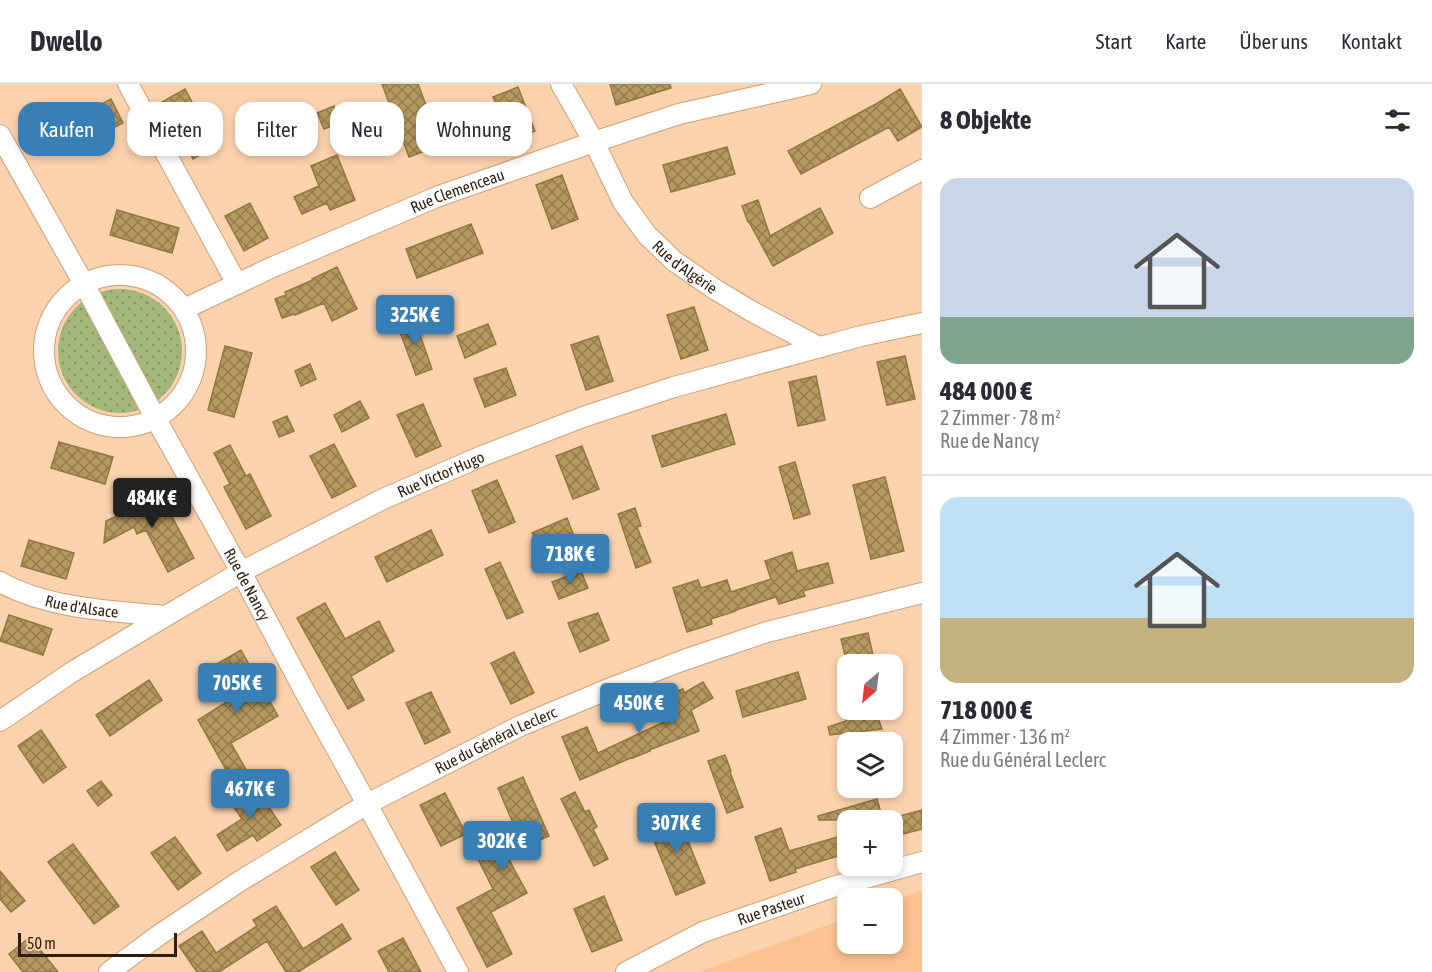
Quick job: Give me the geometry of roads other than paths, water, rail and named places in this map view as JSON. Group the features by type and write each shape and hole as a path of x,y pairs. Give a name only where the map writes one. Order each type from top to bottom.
{"street":[{"path":"128,84 237,284"},
{"name":"Rue d'Algérie","path":"561,84 594,142 623,202 647,235 674,261 716,290 819,347"},
{"name":"Rue Clemenceau","path":"184,309 275,266 439,196 680,114 811,84"},
{"name":"Rue de Nancy","path":"0,135 242,572 458,972"},
{"path":"870,198 922,170"},
{"path":"105,277 139,278 169,292 184,309 195,339 194,370 186,390 173,406 156,419 133,426 110,426 87,420 67,406 53,387 45,365 45,341 52,318 65,299 84,284 105,277"},
{"name":"Rue Victor Hugo","path":"0,722 72,672 166,616 242,572 382,499 482,456 583,417 674,387 861,336 922,323"},
{"name":"Rue d'Alsace","path":"0,582 24,594 48,600 95,609 166,616"},
{"name":"Rue du Général Leclerc","path":"109,972 159,935 240,881 367,804 520,726 684,660 767,632 922,593"},
{"name":"Rue Pasteur","path":"627,972 704,932 833,887 922,862"}]}
